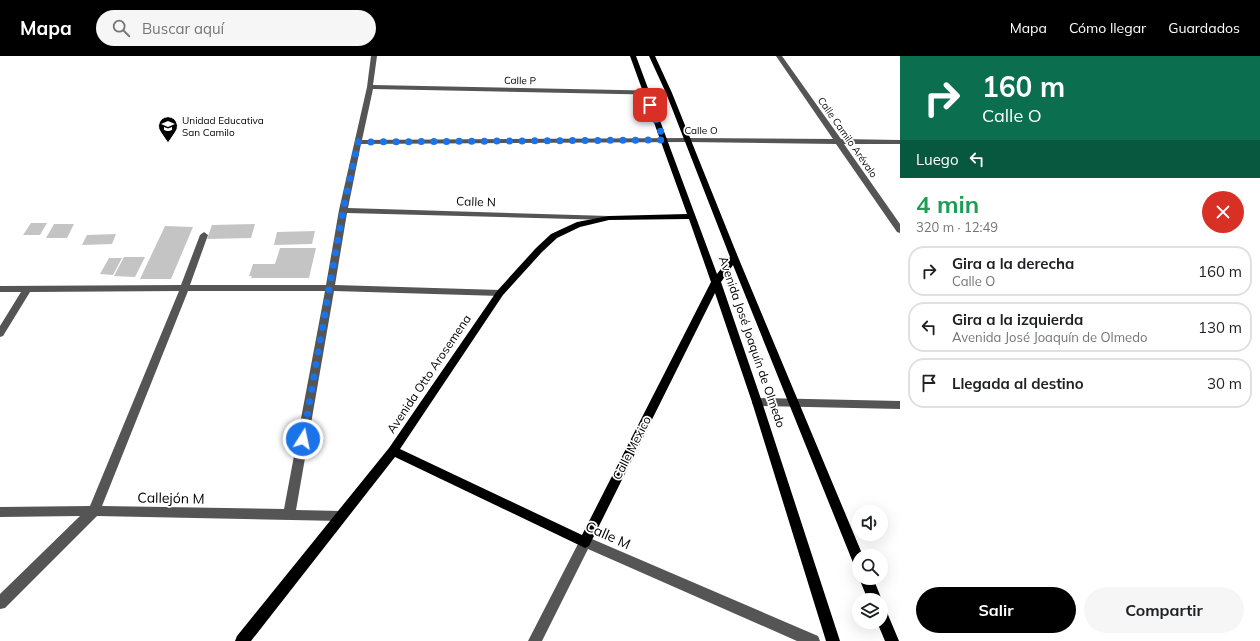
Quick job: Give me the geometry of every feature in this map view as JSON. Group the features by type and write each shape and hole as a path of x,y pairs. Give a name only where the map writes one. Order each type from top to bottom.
{"main road":[{"name":"Avenida José Joaquín de Olmedo","path":"633,56 716,282 757,402 833,641"},
{"name":"Avenida José Joaquín de Olmedo","path":"652,56 669,93 734,257 854,549"},
{"name":"Avenida Otto Arosemena","path":"242,641 393,451 500,293 539,250 554,236 578,225 609,218 692,216"},
{"name":"Calle Mexico","path":"585,542 716,282 734,257"},
{"name":"Calle M","path":"393,451 585,542"},
{"path":"887,629 892,641"}],"street":[{"path":"289,515 343,210 370,87 374,56"},
{"name":"Calle Camilo Arévalo","path":"779,56 900,230"},
{"name":"Calle P","path":"370,87 669,93"},
{"name":"Calle O","path":"358,142 687,140 900,142"},
{"name":"Calle N","path":"343,210 609,218"},
{"path":"0,603 94,511 184,290 204,235"},
{"path":"0,334 28,288"},
{"path":"0,289 184,290 330,288 500,293"},
{"path":"757,402 900,405"},
{"name":"Callejón M","path":"0,512 94,511 341,516"},
{"name":"Calle Mexico","path":"535,641 585,542"},
{"name":"Calle M","path":"585,542 813,641"}],"building":[{"path":"31,223 47,223 40,235 23,235"},
{"path":"54,224 74,224 67,238 46,238"},
{"path":"255,224 251,238 207,239 212,225"},
{"path":"165,226 193,227 171,279 140,279"},
{"path":"315,231 312,244 274,245 277,232"},
{"path":"116,234 112,244 82,245 87,235"},
{"path":"280,248 316,248 309,278 251,278 252,276 249,276 253,264 275,264"},
{"path":"124,257 145,257 135,277 114,276"},
{"path":"109,258 122,258 113,275 100,274"}],"place":[{"name":"Unidad Educativa San Camilo","path":"168,143"}],"route":[{"path":"303,439 343,210 358,142 664,140 650,105"}]}
